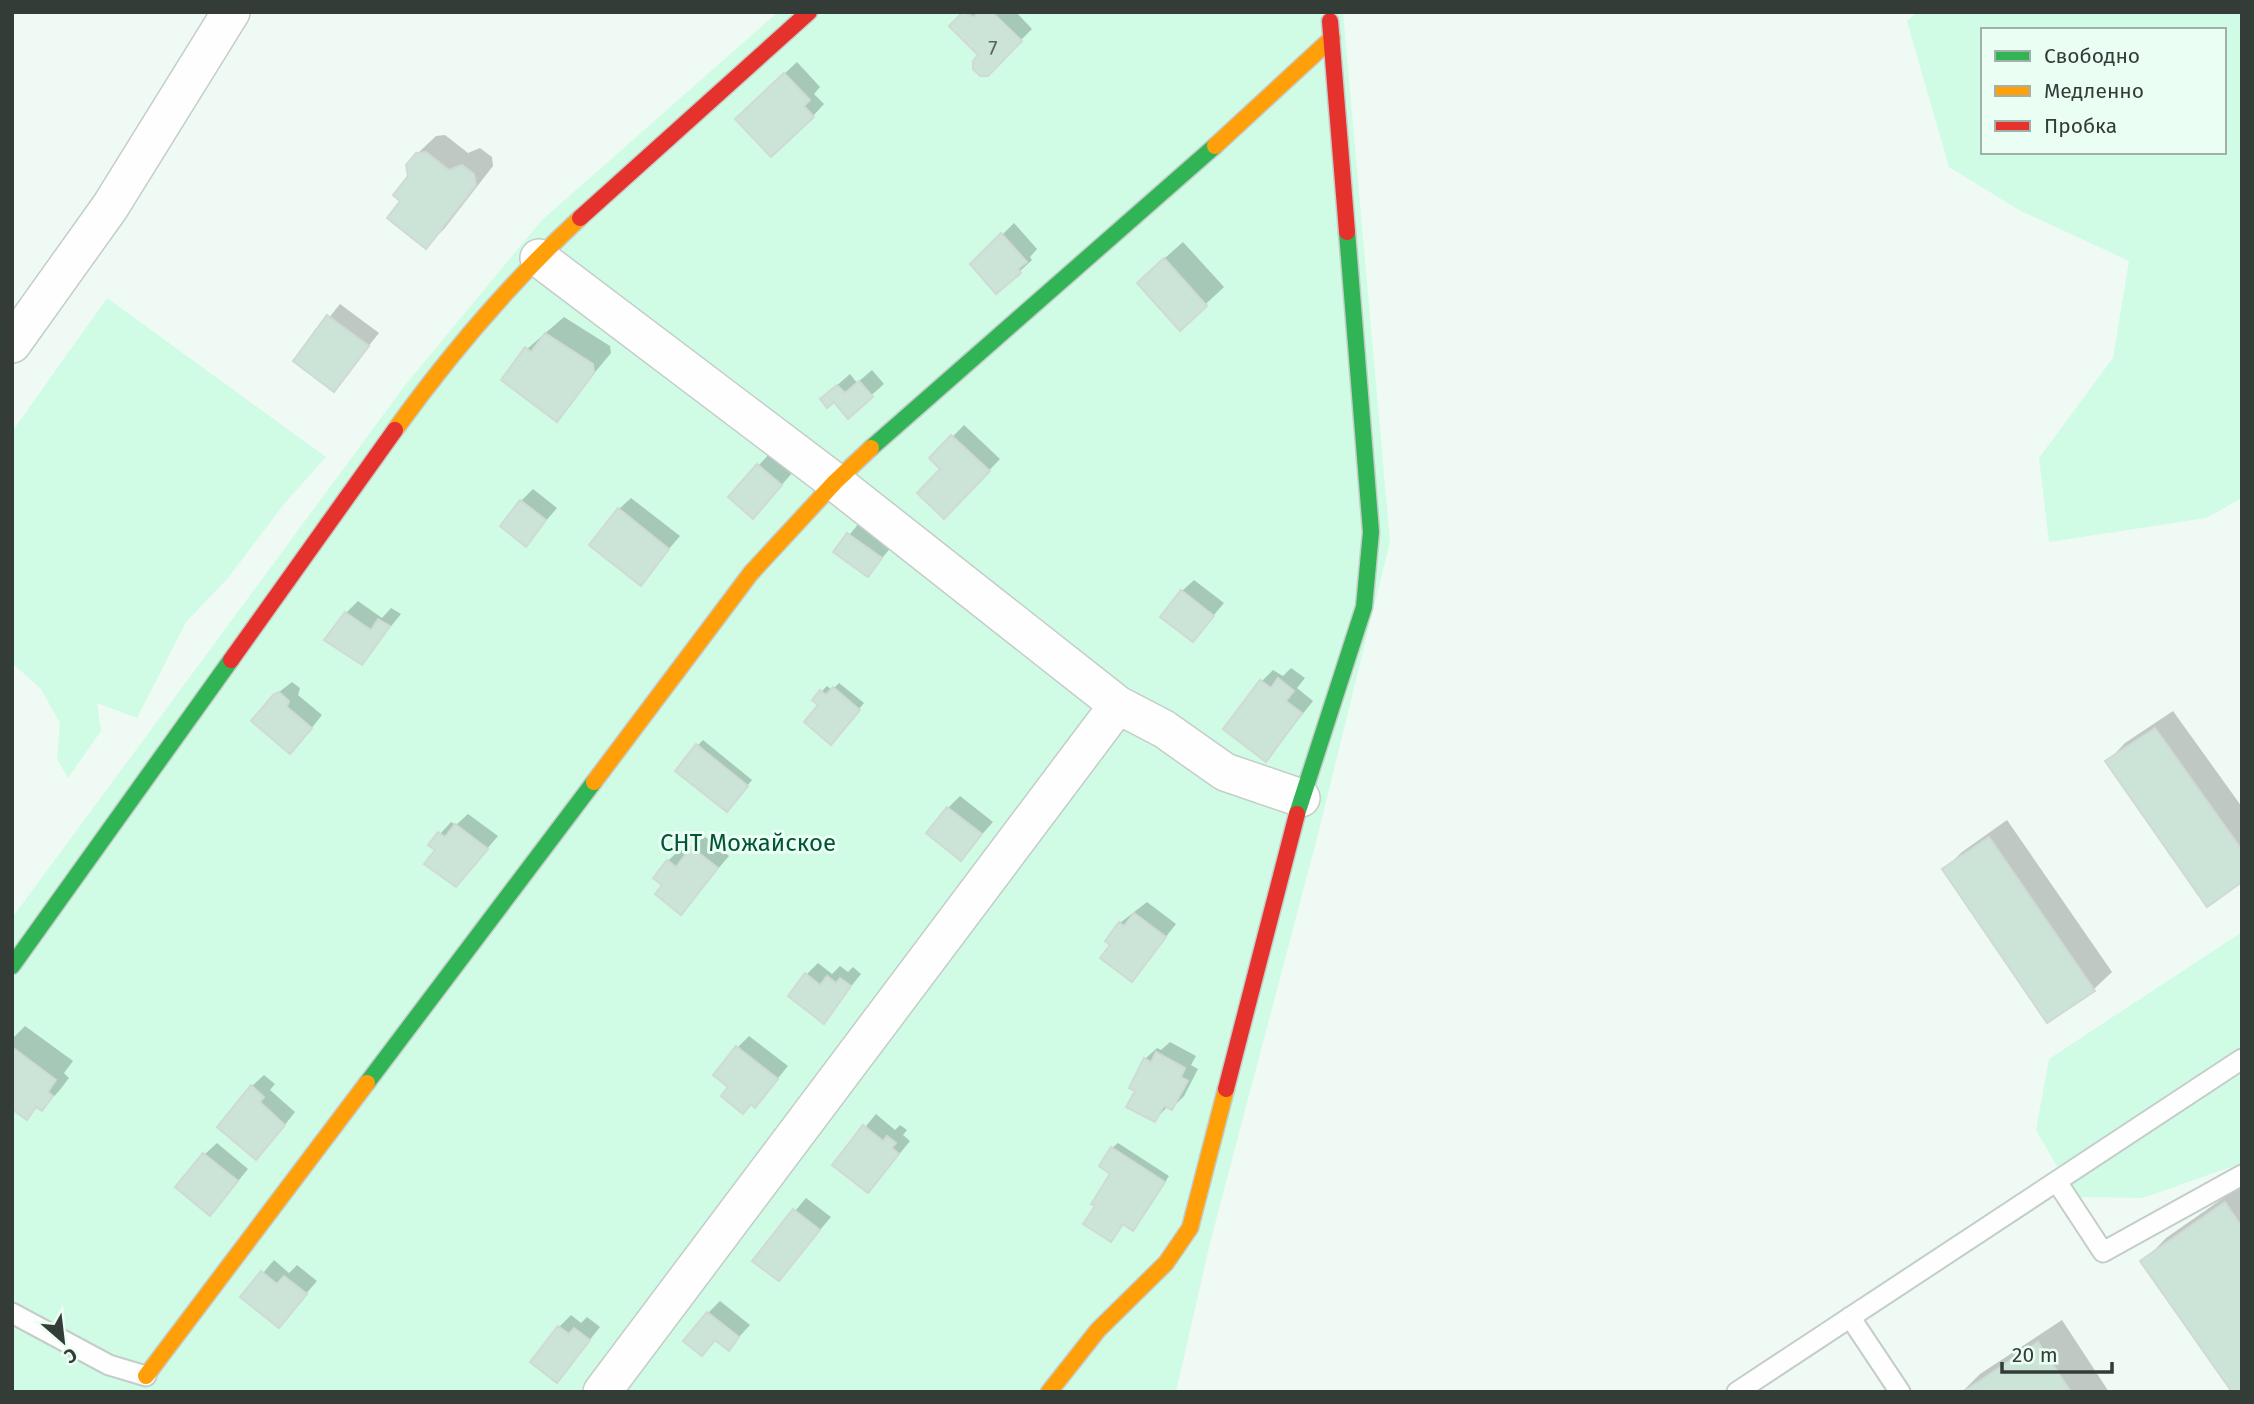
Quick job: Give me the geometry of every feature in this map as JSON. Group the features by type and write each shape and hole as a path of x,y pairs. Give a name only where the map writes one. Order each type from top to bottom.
{"street":[{"path":"12,344 110,207 231,12"},
{"path":"12,966 431,380 539,258 809,12"},
{"path":"1049,1392 1098,1330 1166,1263 1190,1228 1301,798 1364,607 1371,531 1329,12"},
{"path":"146,1376 751,573 835,482 1332,38"},
{"path":"539,258 835,482 1118,705 1164,729 1225,772 1301,798"},
{"path":"602,1392 1118,705"}],"lane":[{"path":"1737,1392 2242,1059"},
{"path":"2057,1182 2103,1252 2242,1175"},
{"path":"12,1312 109,1365 146,1376"},
{"path":"1850,1317 1900,1392"}],"green space":[{"name":"СНТ Можайское","path":"778,12 1343,12 1390,542 1317,838 1210,1243 1176,1392 12,1392 12,918 406,384 541,221"},
{"path":"1917,12 2242,12 2242,498 2206,518 2049,542 2039,458 2113,358 2129,261 2019,210 1949,167 1907,21"},
{"path":"107,298 326,457 284,504 228,578 186,622 137,718 97,703 101,731 68,778 57,759 60,723 41,689 12,663 12,432"},
{"path":"2242,932 2242,1163 2143,1198 2075,1197 2036,1130 2049,1059"}],"building":[{"path":"963,12 974,17 979,12 992,12 1022,41 988,76 980,76 973,69 973,61 978,55 949,26"},
{"path":"784,73 810,100 804,106 814,117 771,157 735,119"},
{"path":"426,152 449,170 462,165 474,174 476,185 426,249 387,218 400,201 393,195 408,176 406,165 416,153"},
{"path":"1001,233 1027,262 1018,269 1021,273 996,294 970,264"},
{"path":"1164,258 1207,306 1180,331 1137,283"},
{"path":"327,315 369,346 334,392 293,361"},
{"path":"545,333 593,364 594,373 557,422 501,380 525,347 531,352"},
{"path":"859,381 873,397 848,419 834,402 827,408 820,399 837,385 845,393"},
{"path":"951,435 990,471 944,519 917,493 940,469 929,458"},
{"path":"757,464 782,485 753,519 728,497"},
{"path":"520,500 546,520 526,547 500,526"},
{"path":"618,508 669,549 641,586 589,545"},
{"path":"847,533 882,558 868,577 833,552"},
{"path":"1181,590 1214,616 1193,642 1160,617"},
{"path":"345,612 371,630 378,619 390,626 362,665 324,640"},
{"path":"1278,678 1294,691 1286,701 1302,713 1266,762 1223,729 1260,680 1271,688"},
{"path":"833,687 860,710 831,745 804,722 818,705 812,700 820,690 826,695"},
{"path":"279,692 289,701 287,707 312,728 290,754 251,721 273,695"},
{"path":"2155,728 2242,850 2242,882 2207,907 2105,761"},
{"path":"696,744 748,786 727,812 675,771"},
{"path":"947,807 982,834 961,861 926,833"},
{"path":"455,824 488,849 456,887 424,864 435,850 428,845 438,832 445,837"},
{"path":"1989,837 2095,991 2047,1023 1942,869"},
{"path":"691,847 718,868 681,915 655,894 662,885 653,878 667,860 676,867"},
{"path":"1134,913 1166,937 1132,982 1100,958 1110,945 1105,941 1119,922 1124,926"},
{"path":"805,973 820,985 827,976 836,983 840,978 851,986 824,1024 788,996"},
{"path":"736,1046 778,1079 755,1108 751,1104 743,1114 721,1096 728,1087 713,1075"},
{"path":"12,1047 56,1080 48,1092 53,1096 42,1111 36,1107 27,1120 12,1109"},
{"path":"1156,1052 1185,1068 1181,1077 1188,1081 1172,1110 1164,1106 1155,1122 1126,1107 1135,1091 1129,1088 1144,1058 1151,1062"},
{"path":"251,1085 264,1097 260,1102 285,1125 256,1160 217,1127"},
{"path":"863,1125 883,1141 887,1136 896,1143 892,1148 899,1154 868,1193 832,1165"},
{"path":"1111,1147 1165,1182 1133,1231 1123,1224 1111,1242 1083,1224 1095,1206 1091,1204 1110,1174 1099,1166"},
{"path":"203,1153 238,1181 210,1216 175,1187"},
{"path":"2225,1202 2242,1227 2242,1392 2232,1392 2140,1261"},
{"path":"793,1209 820,1230 779,1281 752,1261"},
{"path":"261,1271 277,1284 284,1276 307,1294 279,1328 240,1297"},
{"path":"707,1312 739,1337 729,1351 715,1340 702,1356 683,1341"},
{"path":"558,1326 569,1334 574,1328 590,1340 557,1383 530,1362"},
{"path":"2038,1342 2071,1392 1963,1392"}],"traffic: fast":[{"path":"871,448 1215,146"},
{"path":"1297,814 1364,607 1371,532 1347,232"},
{"path":"12,966 231,660"},
{"path":"367,1083 594,782"}],"traffic: slow":[{"path":"1215,146 1332,38"},
{"path":"395,430 482,320 530,267 580,218"},
{"path":"594,782 751,573 835,482 871,448"},
{"path":"146,1376 367,1083"},
{"path":"1049,1392 1098,1330 1166,1263 1190,1228 1226,1089"}],"traffic: jam":[{"path":"580,218 809,12"},
{"path":"1330,21 1347,232"},
{"path":"231,660 395,430"},
{"path":"1226,1089 1297,814"}]}
